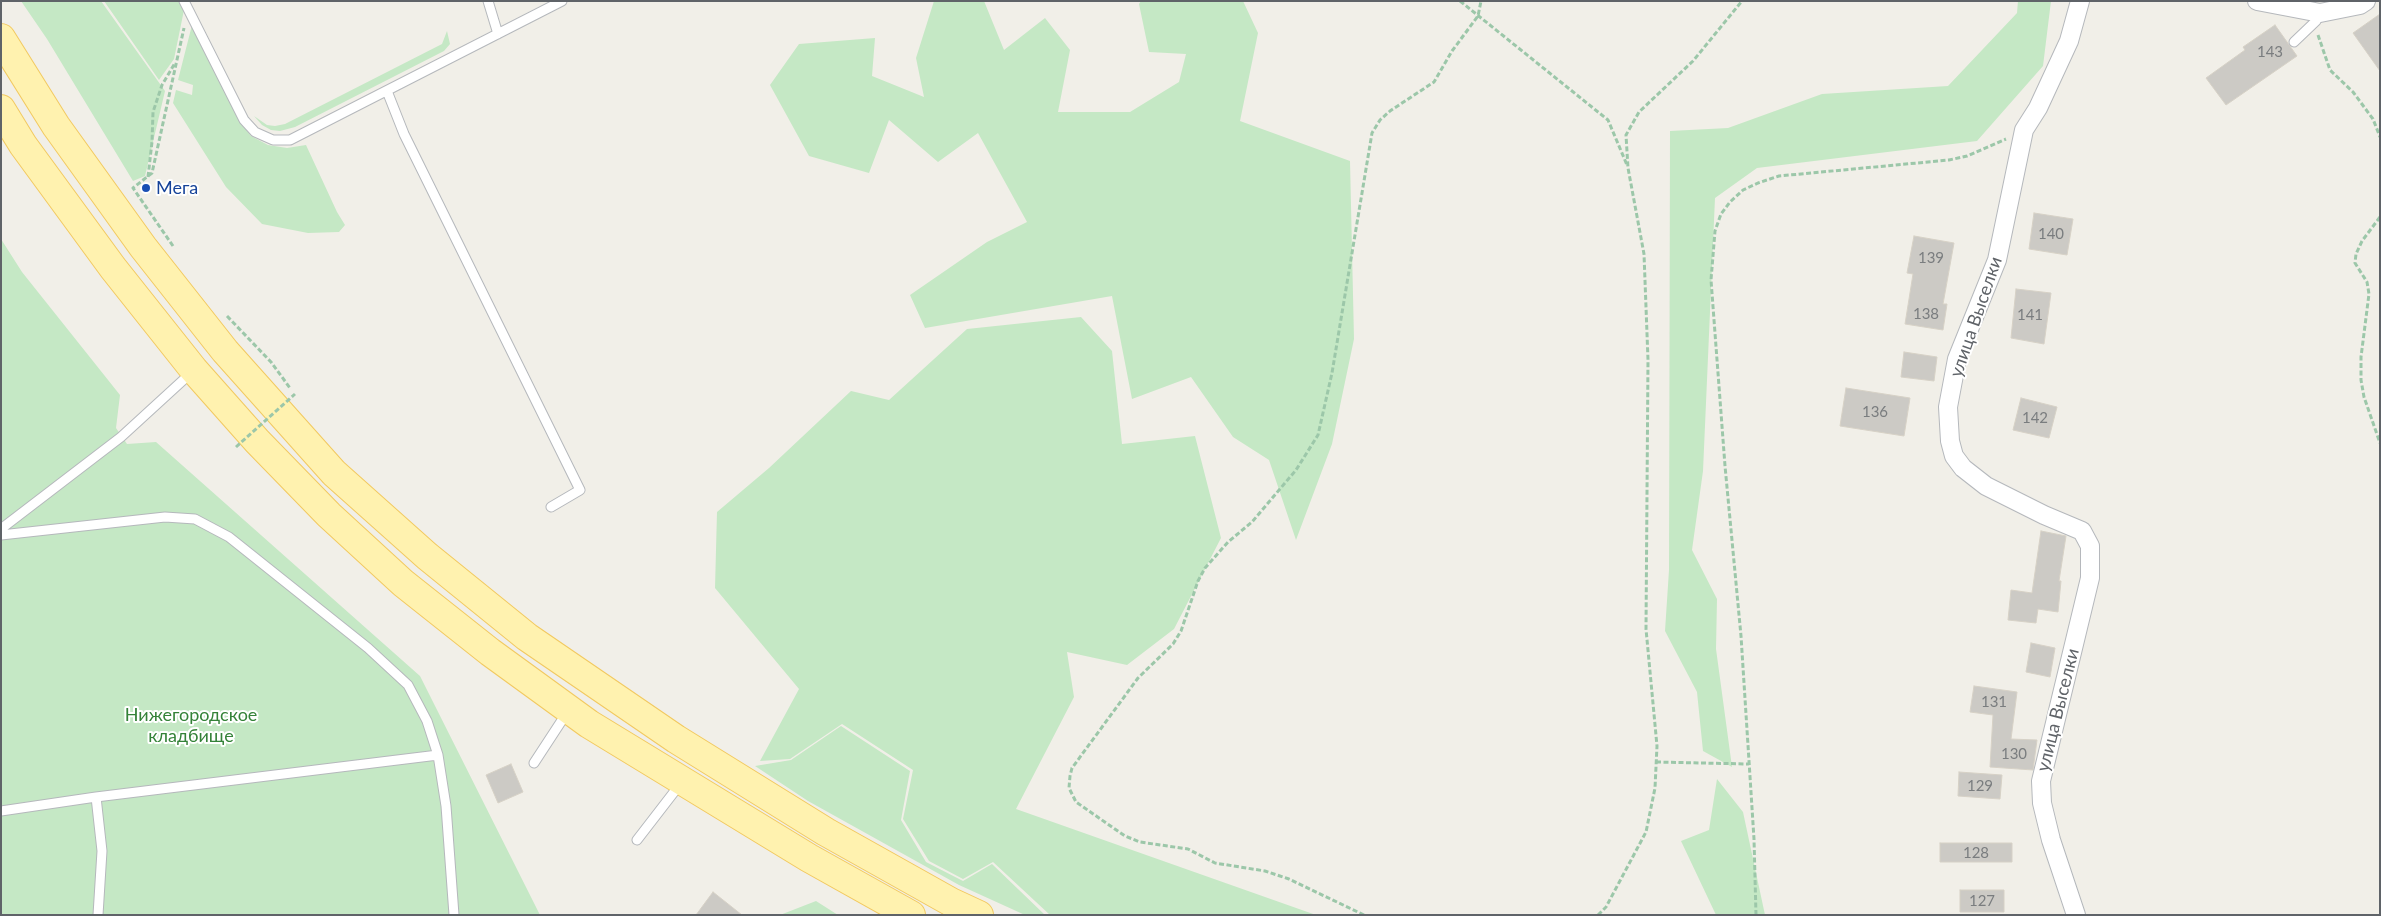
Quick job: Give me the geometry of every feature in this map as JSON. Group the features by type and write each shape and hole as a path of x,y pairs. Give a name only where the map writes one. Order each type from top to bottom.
{"main road":[{"path":"1,38 56,126 143,247 225,350 334,472 384,518 427,556 527,637 676,740 826,832 979,915"},
{"path":"1,109 24,145 108,261 194,370 257,441 329,515 403,583 490,652 570,710 809,858 911,915"}],"street":[{"path":"2257,1 2318,17 2353,7 2366,1"},
{"name":"улица Выселки","path":"2076,915 2042,803 2041,781 2090,578 2090,546 2082,531 2044,515 1986,486 1963,468 1954,456 1950,441 1948,407 1957,359 1997,260 2024,130 2038,108 2069,41 2081,2"}],"lane":[{"path":"488,1 498,34"},
{"path":"186,5 244,120 255,132 272,140 290,140 562,1"},
{"path":"2294,42 2318,17"},
{"path":"387,91 404,134 580,490 551,508"},
{"path":"1,529 121,437 194,370"},
{"path":"1,535 165,517 195,519 229,537 368,648 408,685 427,721 438,755 446,806 454,915"},
{"path":"534,763 570,710"},
{"path":"1,812 96,797 438,755"},
{"path":"637,840 683,781"},
{"path":"96,797 102,851 98,915"}],"path":[{"path":"1460,1 1608,120 1628,168"},
{"path":"1364,915 1289,879 1265,871 1215,863 1188,850 1140,842 1125,836 1076,802 1069,788 1070,776 1072,768 1138,678 1173,644 1181,631 1198,580 1205,568 1228,542 1252,522 1296,470 1318,435 1332,374 1372,133 1380,120 1390,111 1434,82 1452,51 1478,16 1480,1"},
{"path":"1598,915 1606,907 1646,832 1655,788 1657,746 1646,629 1648,360 1644,254 1628,168 1626,135 1639,112 1693,61 1742,1"},
{"path":"176,250 133,188 152,173 177,61 186,5"},
{"path":"2318,17 2319,43 2330,70 2353,92 2373,119 2380,137"},
{"path":"148,177 153,112 162,85 177,61"},
{"path":"1756,915 1741,636 1725,466 1711,280 1715,232 1721,214 1743,190 1779,176 1949,160 1967,156 2024,130"},
{"path":"2380,217 2362,241 2356,254 2356,263 2367,282 2369,294 2361,357 2361,380 2364,397 2380,443"},
{"path":"221,309 271,362 295,394 236,447"},
{"path":"1656,762 1749,764"}],"green space":[{"path":"21,1 101,1 165,91 145,176 133,181 47,39"},
{"path":"104,1 180,1 184,10 174,59 159,80"},
{"path":"934,1 984,1 1004,50 1045,18 1070,50 1058,112 1130,112 1179,82 1186,54 1149,52 1139,4 1141,1 1243,1 1258,33 1240,121 1350,161 1354,339 1332,444 1296,540 1269,460 1233,437 1191,377 1132,399 1112,296 925,328 910,295 987,242 1027,222 978,133 938,162 889,120 869,173 809,156 770,85 799,44 875,38 872,76 924,97 916,58"},
{"path":"2018,1 2051,1 2043,66 1977,141 1757,168 1715,198 1703,471 1692,550 1717,599 1716,649 1732,767 1703,751 1697,692 1665,631 1669,570 1670,131 1728,128 1822,94 1948,86 2017,13"},
{"path":"192,25 242,124 251,136 268,145 287,148 306,145 345,225 339,232 308,233 262,224 226,187 173,103 176,90 192,95 193,85 178,80"},
{"path":"447,31 450,44 444,51 295,127 280,131 271,130 262,125 254,116 267,125 285,124 442,44"},
{"name":"Нижегородское кладбище","path":"1,239 22,272 120,395 116,428 127,444 156,442 420,676 540,915 1,915"},
{"path":"1081,317 1112,351 1122,444 1195,436 1221,538 1174,629 1127,665 1067,652 1074,697 1016,809 1316,915 1050,915 993,862 963,879 929,861 903,819 913,770 842,724 790,759 760,761 799,689 715,588 717,512 769,468 851,391 889,400 967,329"},
{"path":"841,726 910,771 901,820 926,862 963,881 992,864 1045,915 1025,915 959,885 808,801 755,766 791,760"},
{"path":"1717,779 1743,812 1765,915 1716,915 1681,841 1709,830"},
{"path":"816,901 838,915 780,915"}],"building":[{"path":"2380,14 2380,71 2353,33"},
{"path":"2275,25 2297,56 2226,105 2206,78 2245,50 2243,47"},
{"path":"2034,213 2073,219 2067,255 2029,249"},
{"path":"1914,236 1954,243 1943,304 1947,304 1943,330 1905,324 1913,274 1907,273"},
{"path":"2016,289 2051,293 2044,344 2011,338"},
{"path":"1904,352 1937,357 1934,381 1901,377"},
{"path":"1846,388 1910,398 1904,436 1840,426"},
{"path":"2021,398 2057,407 2049,438 2013,430"},
{"path":"2041,531 2066,536 2059,581 2061,581 2058,612 2038,609 2036,623 2008,620 2011,590 2032,593"},
{"path":"2031,643 2055,648 2050,677 2026,672"},
{"path":"1974,686 2017,692 2011,739 2037,740 2033,770 1990,767 1993,715 1970,712"},
{"path":"511,764 523,792 498,803 486,775"},
{"path":"1959,772 2002,775 2000,799 1958,796"},
{"path":"1940,843 2012,843 2012,862 1940,862"},
{"path":"1960,890 2004,890 2004,912 1960,912"},
{"path":"713,892 742,915 696,915"}],"place":[{"name":"Мега","path":"146,188"}]}
